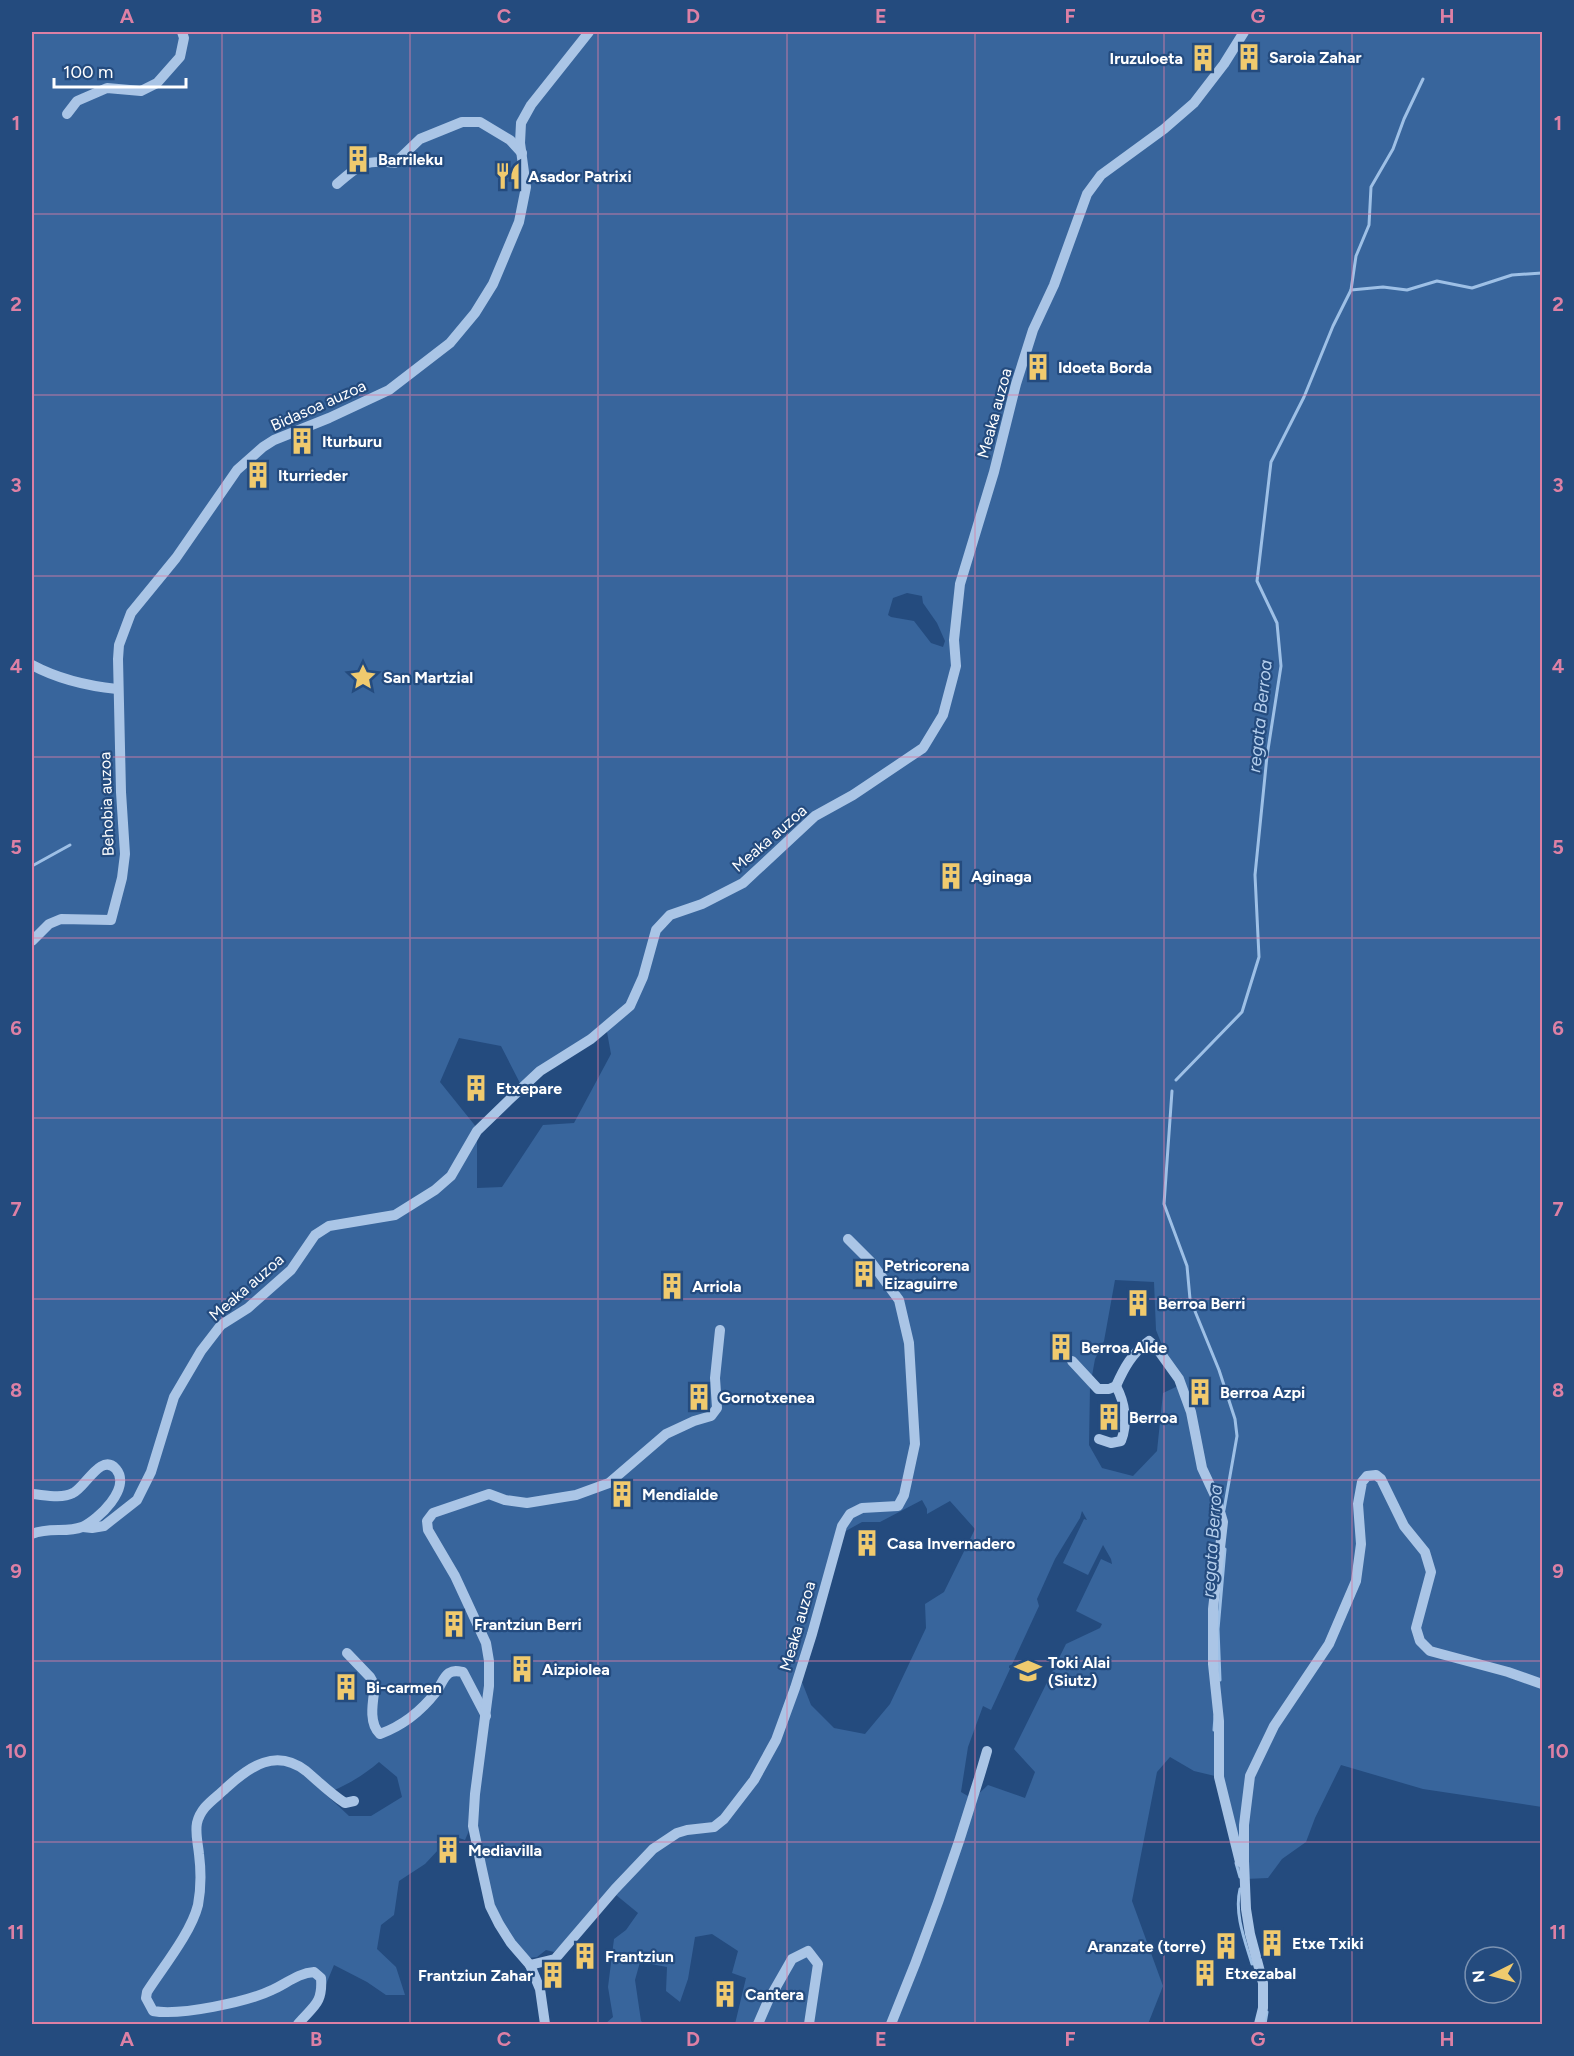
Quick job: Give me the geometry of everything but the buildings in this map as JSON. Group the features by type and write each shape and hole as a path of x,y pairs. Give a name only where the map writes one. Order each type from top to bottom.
{"street":[{"path":"67,114 77,101 107,88 141,91 157,83 180,57 184,38 182,32"},
{"name":"Bidasoa auzoa","path":"117,689 119,645 131,613 176,558 237,470 274,440 389,390 450,343 475,313 493,284 519,222 525,187 520,143 521,123 531,105 589,32"},
{"name":"Meaka auzoa","path":"83,1527 104,1526 137,1500 151,1472 174,1397 201,1351 221,1325 249,1308 291,1270 315,1235 329,1226 395,1215 435,1190 451,1176 477,1131 509,1100 540,1071 591,1039 630,1006 643,977 656,930 670,915 702,904 743,883 815,816 853,795 923,748 943,715 956,666 954,640 960,584 994,472 1016,384 1033,330 1054,285 1087,194 1101,175 1164,129 1194,103 1224,64 1244,32"},
{"path":"337,184 368,162 376,160 395,163 420,140 462,122 480,122 510,140 522,153"},
{"path":"32,665 69,680 117,689"},
{"name":"Behobia auzoa","path":"32,941 49,924 61,919 111,920 122,878 125,854 117,689"},
{"name":"Meaka auzoa","path":"530,1965 555,1959 653,1849 677,1833 714,1827 724,1819 754,1780 776,1740 812,1634 842,1526 850,1514 862,1508 898,1506 904,1495 915,1444 909,1343 899,1300 871,1262 848,1239"},
{"path":"545,2025 540,1989 530,1965 511,1943 490,1906 473,1826 486,1716 489,1670 486,1643 455,1576 428,1530 427,1521 433,1513 489,1494 505,1500 527,1503 576,1495 609,1483 666,1434 711,1416 717,1408 715,1378 720,1330"},
{"path":"1072,1361 1098,1389 1109,1389 1116,1386 1127,1362 1149,1341 1179,1379 1191,1412 1202,1468 1216,1498 1222,1522 1213,1609 1213,1664 1219,1721 1220,1777 1230,1827 1245,1879"},
{"path":"1099,1439 1111,1443 1120,1441 1124,1432 1125,1411 1116,1386"},
{"path":"32,1494 60,1496 72,1494 80,1489 99,1467 106,1465 118,1471 120,1478 118,1492 105,1510 83,1527 50,1529 32,1534"},
{"path":"1259,2025 1263,2008 1263,1983 1250,1934 1245,1879 1244,1825 1250,1776 1274,1726 1329,1644 1356,1581 1361,1544 1358,1504 1362,1482 1367,1476 1376,1475 1381,1479 1404,1526 1425,1552 1431,1572 1416,1628 1420,1641 1430,1651 1508,1672 1542,1684"},
{"path":"347,1653 370,1677 375,1686 374,1721 375,1729 380,1734 414,1715 437,1691 447,1674 456,1670 463,1672 486,1716"},
{"path":"891,2025 944,1889 967,1822 987,1751"},
{"path":"298,2025 320,1999 321,1978 314,1972 304,1973 270,1991 237,2002 179,2012 153,2011 148,2005 147,1992 171,1956 197,1908 200,1867 196,1832 202,1810 212,1800 249,1769 279,1760 293,1763 304,1770 345,1803 354,1801"},
{"path":"758,2025 768,2001 792,1959 808,1951 818,1964 809,2025"}],"shaded area":[{"path":"32,32 1542,32 1542,1807 1423,1789 1341,1765 1306,1842 1282,1859 1268,1878 1245,1879 1219,1777 1194,1771 1170,1757 1157,1772 1132,1901 1163,1986 1148,2024 735,2024 746,1978 732,1973 738,1951 712,1934 695,1937 688,1979 680,2002 666,1991 667,1967 640,1962 635,1980 641,2021 644,2024 605,2024 613,2017 608,1987 614,1939 626,1930 638,1913 610,1890 554,1952 546,1950 537,1957 529,1958 513,1941 500,1923 493,1903 474,1827 487,1717 481,1720 471,1826 465,1840 459,1838 439,1849 425,1864 399,1881 394,1915 381,1925 377,1949 396,1967 405,1995 386,1995 334,1965 320,1999 300,2024 32,2024","holes":["907,593 922,596 923,603 937,623 945,641 943,647 931,643 914,621 888,615 893,598","607,1032 611,1054 574,1123 543,1125 502,1187 477,1188 477,1128 440,1082 459,1038 501,1046 522,1087","1115,1280 1154,1282 1156,1330 1178,1386 1163,1393 1157,1451 1133,1476 1102,1468 1089,1445 1090,1387 1095,1359 1104,1341","922,1500 927,1514 950,1501 975,1529 944,1592 925,1604 926,1628 890,1704 865,1734 834,1728 811,1705 800,1677 832,1579 844,1532 862,1522 880,1522","1082,1511 1087,1520 1084,1519 1063,1563 1088,1575 1103,1545 1112,1564 1101,1559 1076,1611 1102,1624 1100,1628 1066,1644 1014,1749 1035,1772 1025,1798 988,1785 973,1799 961,1792 968,1747 983,1706 991,1710 1039,1606 1037,1599 1055,1559","280,1757 297,1761 332,1791 357,1778 379,1762 397,1777 402,1797 371,1816 349,1816 308,1779 285,1764 268,1764 247,1774 244,1769 267,1758"]}],"waterway":[{"path":"1351,290 1356,256 1369,225 1371,187 1393,149 1423,79"},
{"name":"regata Berroa","path":"1176,1080 1242,1012 1259,957 1255,875 1267,756 1281,666 1277,623 1257,581 1271,462 1304,397 1333,326 1351,290 1383,287 1407,290 1437,281 1472,288 1512,275 1542,273"},
{"path":"32,866 70,845"},
{"name":"regata Berroa","path":"1172,1091 1164,1204 1187,1266 1190,1299 1219,1370 1235,1419 1237,1436 1224,1510"},
{"name":"regata Berroa","path":"1220,1680 1218,1629 1225,1549"},
{"name":"regata Berroa","path":"1214,1730 1215,1716"},
{"name":"regata Berroa","path":"1236,1863 1240,1877"},
{"name":"regata Berroa","path":"1240,1889 1239,1917 1252,1964"},
{"path":"1265,2024 1267,2012"}],"place":[{"name":"Saroia Zahar","path":"1249,57"},
{"name":"Iruzuloeta","path":"1203,58"},
{"name":"Barrileku","path":"358,159"},
{"name":"Asador Patrixi","path":"508,176"},
{"name":"Idoeta Borda","path":"1038,367"},
{"name":"Iturburu","path":"302,441"},
{"name":"Iturrieder","path":"258,475"},
{"name":"San Martzial","path":"363,677"},
{"name":"Aginaga","path":"951,876"},
{"name":"Etxepare","path":"476,1088"},
{"name":"Petricorena Eizaguirre","path":"864,1274"},
{"name":"Arriola","path":"672,1286"},
{"name":"Berroa Berri","path":"1138,1303"},
{"name":"Berroa Alde","path":"1061,1347"},
{"name":"Berroa Azpi","path":"1200,1392"},
{"name":"Gornotxenea","path":"699,1397"},
{"name":"Berroa","path":"1109,1417"},
{"name":"Mendialde","path":"622,1494"},
{"name":"Casa Invernadero","path":"867,1543"},
{"name":"Frantziun Berri","path":"454,1624"},
{"name":"Aizpiolea","path":"522,1669"},
{"name":"Toki Alai (Siutz)","path":"1028,1671"},
{"name":"Bi-carmen","path":"346,1687"},
{"name":"Mediavilla","path":"448,1850"},
{"name":"Etxe Txiki","path":"1272,1943"},
{"name":"Aranzate (torre)","path":"1226,1946"},
{"name":"Frantziun","path":"585,1956"},
{"name":"Etxezabal","path":"1205,1973"},
{"name":"Frantziun Zahar","path":"553,1975"},
{"name":"Cantera","path":"725,1994"}]}
